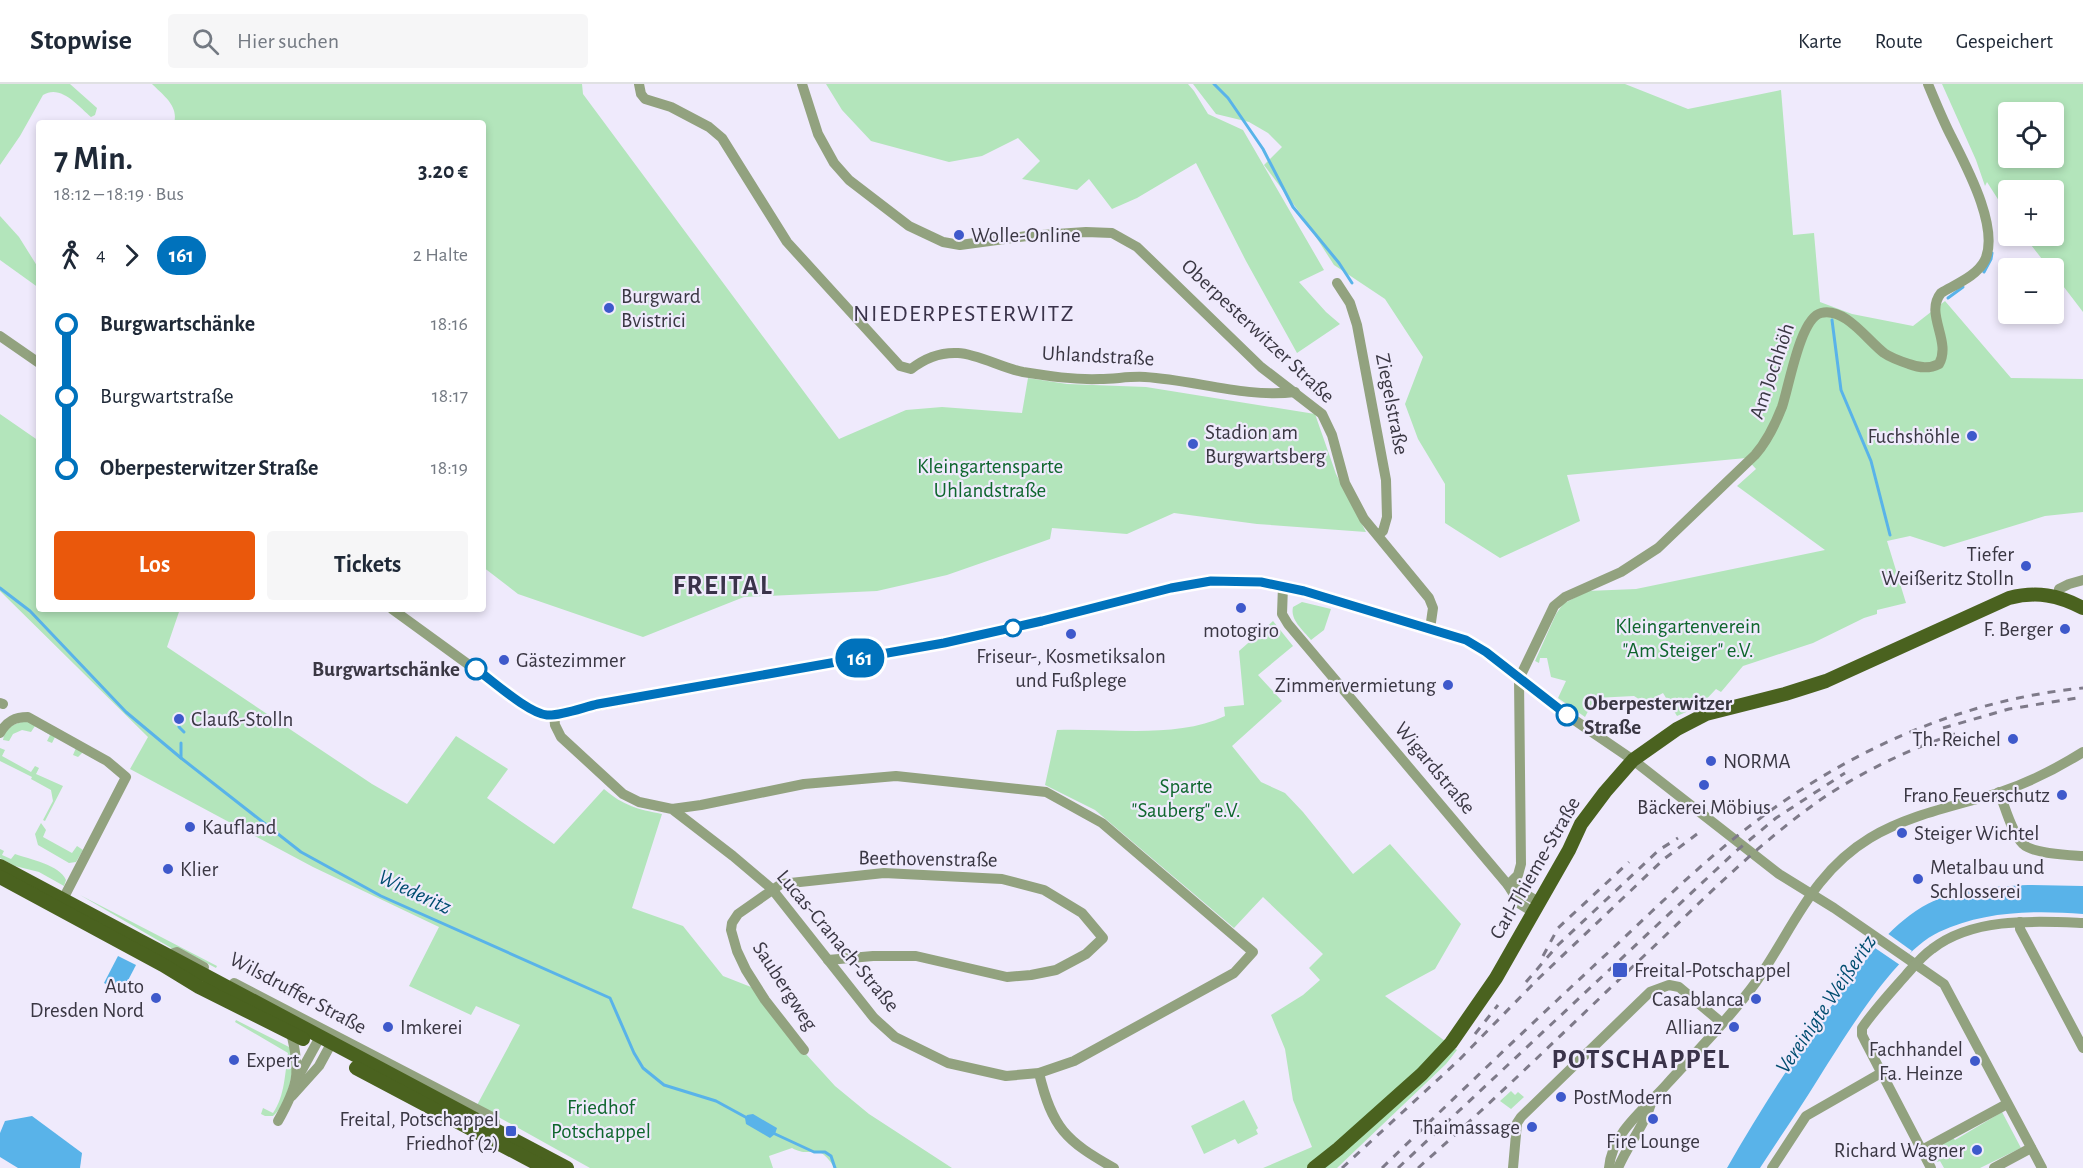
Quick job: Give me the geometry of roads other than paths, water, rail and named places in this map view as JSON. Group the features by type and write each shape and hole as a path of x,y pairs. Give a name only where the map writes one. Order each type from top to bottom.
{"main road":[{"name":"Carl-Thieme-Straße","path":"1314,1168 1414,1081 1451,1043 1496,978 1581,824 1633,760 1677,729 1706,714 1826,681 2009,597 2023,594 2051,595 2066,599 2083,608"},
{"name":"Wilsdruffer Straße","path":"0,866 61,904 166,961 490,1133 567,1168"},
{"name":"Wilsdruffer Straße","path":"0,877 61,904"},
{"name":"Wilsdruffer Straße","path":"166,961 199,987 291,1033 323,1044"},
{"name":"Wilsdruffer Straße","path":"490,1133 545,1168"}],"street":[{"name":"Uhlandstraße","path":"639,84 641,94 645,99 671,107 710,127 722,138 787,242 882,348 905,369 911,369 936,355 961,353 1000,367 1068,378 1146,377 1248,391 1283,394 1294,392"},
{"name":"Oberpesterwitzer Straße","path":"802,84 818,135 834,163 849,180 909,226 943,242 960,245 1027,236 1086,232 1112,233 1137,247 1261,367 1315,408 1326,420 1352,497 1364,519 1379,534 1429,598 1433,608 1430,629"},
{"name":"Am Jochhöh","path":"1519,679 1554,606 1565,597 1621,572 1658,548 1745,466 1768,440 1783,405 1802,338 1808,324 1816,314 1829,312 1840,316 1857,327 1883,352 1899,361 1927,368 1939,363 1943,349 1936,315 1937,298 1941,293 1979,269 1987,252 1988,237 1971,176 1928,84"},
{"name":"Ziegelstraße","path":"1337,284 1350,303 1357,325 1386,480 1387,517 1383,531 1379,534"},
{"path":"0,336 36,361"},
{"path":"2059,589 2083,580"},
{"path":"396,612 528,707 538,713 554,715 598,704 944,643 1211,581 1283,586 1316,594 1475,644 1519,679 1633,760 1757,858 1944,984 2042,1168"},
{"name":"Wigardstraße","path":"1283,586 1282,614 1288,624 1508,885 1520,903 1536,907"},
{"path":"1508,885 1518,875 1521,864 1519,679"},
{"name":"Lucas-Cranach-Straße","path":"554,715 555,725 561,737 623,794 639,802 672,809 804,784 896,776 1047,792 1102,823 1253,952 1234,973 1074,1061 1039,1073 1006,1076 948,1062 895,1037 874,1018 772,889 733,855 672,809"},
{"path":"0,733 4,726 16,717 28,717 107,761 126,777 61,904"},
{"path":"1608,1168 1611,1155 1633,1118 1652,1100 1718,1019 1757,980 1810,894 1834,865 1869,838 1894,825 2000,792 2045,775 2083,752"},
{"path":"2000,792 2017,836 2027,847 2083,856"},
{"name":"Beethovenstraße","path":"772,889 782,884 805,880 884,873 1002,879 1044,890 1082,913 1103,938 1086,954 1056,970 1031,975 1007,976 916,956 873,956 828,960"},
{"name":"Saubergweg","path":"772,889 738,914 732,923 732,937 746,970 765,1000 804,1050"},
{"path":"1931,1168 1862,1035 1862,1028 1911,962 1968,931 2020,922 2083,923"},
{"path":"2020,922 2022,934 2083,1048"},
{"name":"Wilsdruffer Straße","path":"166,961 174,953 180,954 490,1116 495,1122 490,1133"},
{"path":"1513,1168 1517,1123 1521,1117 1650,992 1669,985 1679,987 1718,1019"},
{"path":"291,1033 297,1062 297,1079 292,1096"},
{"path":"297,1079 323,1044"},
{"path":"278,1121 292,1096 319,1066 323,1044"},
{"path":"1039,1073 1046,1101 1059,1127 1083,1150 1114,1168"},
{"path":"1772,1168 1803,1118 1881,1073"},
{"path":"1618,1168 1646,1118 1652,1100"},
{"path":"1922,1150 2007,1104"},
{"path":"1994,1168 2031,1148"}],"water":[{"path":"2028,885 2083,886 2083,914 2028,912 1991,916 1956,925 1923,942 1906,957 1873,996 1760,1168 1727,1168 1813,1032 1888,934 1922,907 1947,896 1973,890"},
{"path":"118,956 136,965 122,992 104,983"},
{"path":"753,1114 777,1128 775,1134 770,1138 746,1124 747,1115"},
{"path":"32,1116 82,1153 80,1168 18,1168 0,1157 0,1133 5,1121"}],"waterway":[{"path":"1214,84 1228,98 1263,149 1293,207 1339,263 1352,283"},
{"path":"1984,272 1992,253"},
{"path":"1948,298 1963,287"},
{"path":"1832,320 1841,390 1871,461 1890,535"},
{"name":"Wiederitz","path":"0,588 30,611 126,712 301,852 381,896 610,998 643,1068 664,1085 716,1101 749,1119"},
{"path":"179,719 179,727 184,732"},
{"path":"181,743 181,758"},
{"name":"Wiederitz","path":"773,1133 814,1152 825,1152 831,1156 835,1168"}],"railway":[{"path":"1382,1168 1679,886 1747,828 1790,797 1835,769 1929,724 1979,708 2030,696 2083,688"},
{"path":"1943,728 2009,709 2083,697"},
{"path":"1418,1168 1711,892 1778,832 1826,796 1874,768 1961,732"},
{"path":"1398,1168 1735,852 1776,818 1845,773"},
{"path":"1342,1168 1458,1061 1537,980 1664,859 1697,834"},
{"path":"1526,982 1558,945 1659,850 1678,838"},
{"path":"1543,956 1558,928 1629,862"},
{"path":"1475,1034 1498,1005"}],"place":[{"name":"Wolle-Online","path":"959,235"},
{"name":"Burgward Bvistrici","path":"609,308"},
{"name":"Fuchshöhle","path":"1972,436"},
{"name":"Stadion am Burgwartsberg","path":"1193,444"},
{"name":"Tiefer Weißeritz Stolln","path":"2026,566"},
{"name":"motogiro","path":"1241,608"},
{"name":"F. Berger","path":"2065,629"},
{"name":"Friseur-, Kosmetiksalon und Fußplege","path":"1071,634"},
{"name":"Gästezimmer","path":"504,660"},
{"name":"Burgwartschänke","path":"476,669"},
{"name":"Zimmervermietung","path":"1448,685"},
{"name":"Oberpesterwitzer Straße","path":"1567,715"},
{"name":"Clauß-Stolln","path":"179,719"},
{"name":"Th. Reichel","path":"2013,739"},
{"name":"NORMA","path":"1711,761"},
{"name":"Bäckerei Möbius","path":"1704,785"},
{"name":"Frano Feuerschutz","path":"2062,795"},
{"name":"Kaufland","path":"190,827"},
{"name":"Steiger Wichtel","path":"1902,833"},
{"name":"Klier","path":"168,869"},
{"name":"Metalbau und Schlosserei","path":"1918,879"},
{"name":"Freital-Potschappel","path":"1620,970"},
{"name":"Auto Dresden Nord","path":"156,998"},
{"name":"Casablanca","path":"1756,999"},
{"name":"Imkerei","path":"388,1027"},
{"name":"Allianz","path":"1734,1027"},
{"name":"Expert","path":"234,1060"},
{"name":"Fachhandel Fa. Heinze","path":"1975,1061"},
{"name":"PostModern","path":"1561,1097"},
{"name":"Fire Lounge","path":"1653,1119"},
{"name":"Thaimassage","path":"1532,1127"},
{"name":"Freital, Potschappel Friedhof (2)","path":"511,1131"},
{"name":"Richard Wagner","path":"1977,1150"}],"district":[{"name":"NIEDERPESTERWITZ","path":"964,314"},
{"name":"FREITAL","path":"723,585"},
{"name":"POTSCHAPPEL","path":"1641,1059"}],"park label":[{"name":"Kleingartensparte Uhlandstraße","path":"990,478"},
{"name":"Kleingartenverein \"Am Steiger\" e.V.","path":"1688,638"},
{"name":"Sparte \"Sauberg\" e.V.","path":"1186,798"},
{"name":"Friedhof Potschappel","path":"601,1119"}],"water label":[{"name":"Vereinigte Weißeritz","path":"1826,1004"}]}
